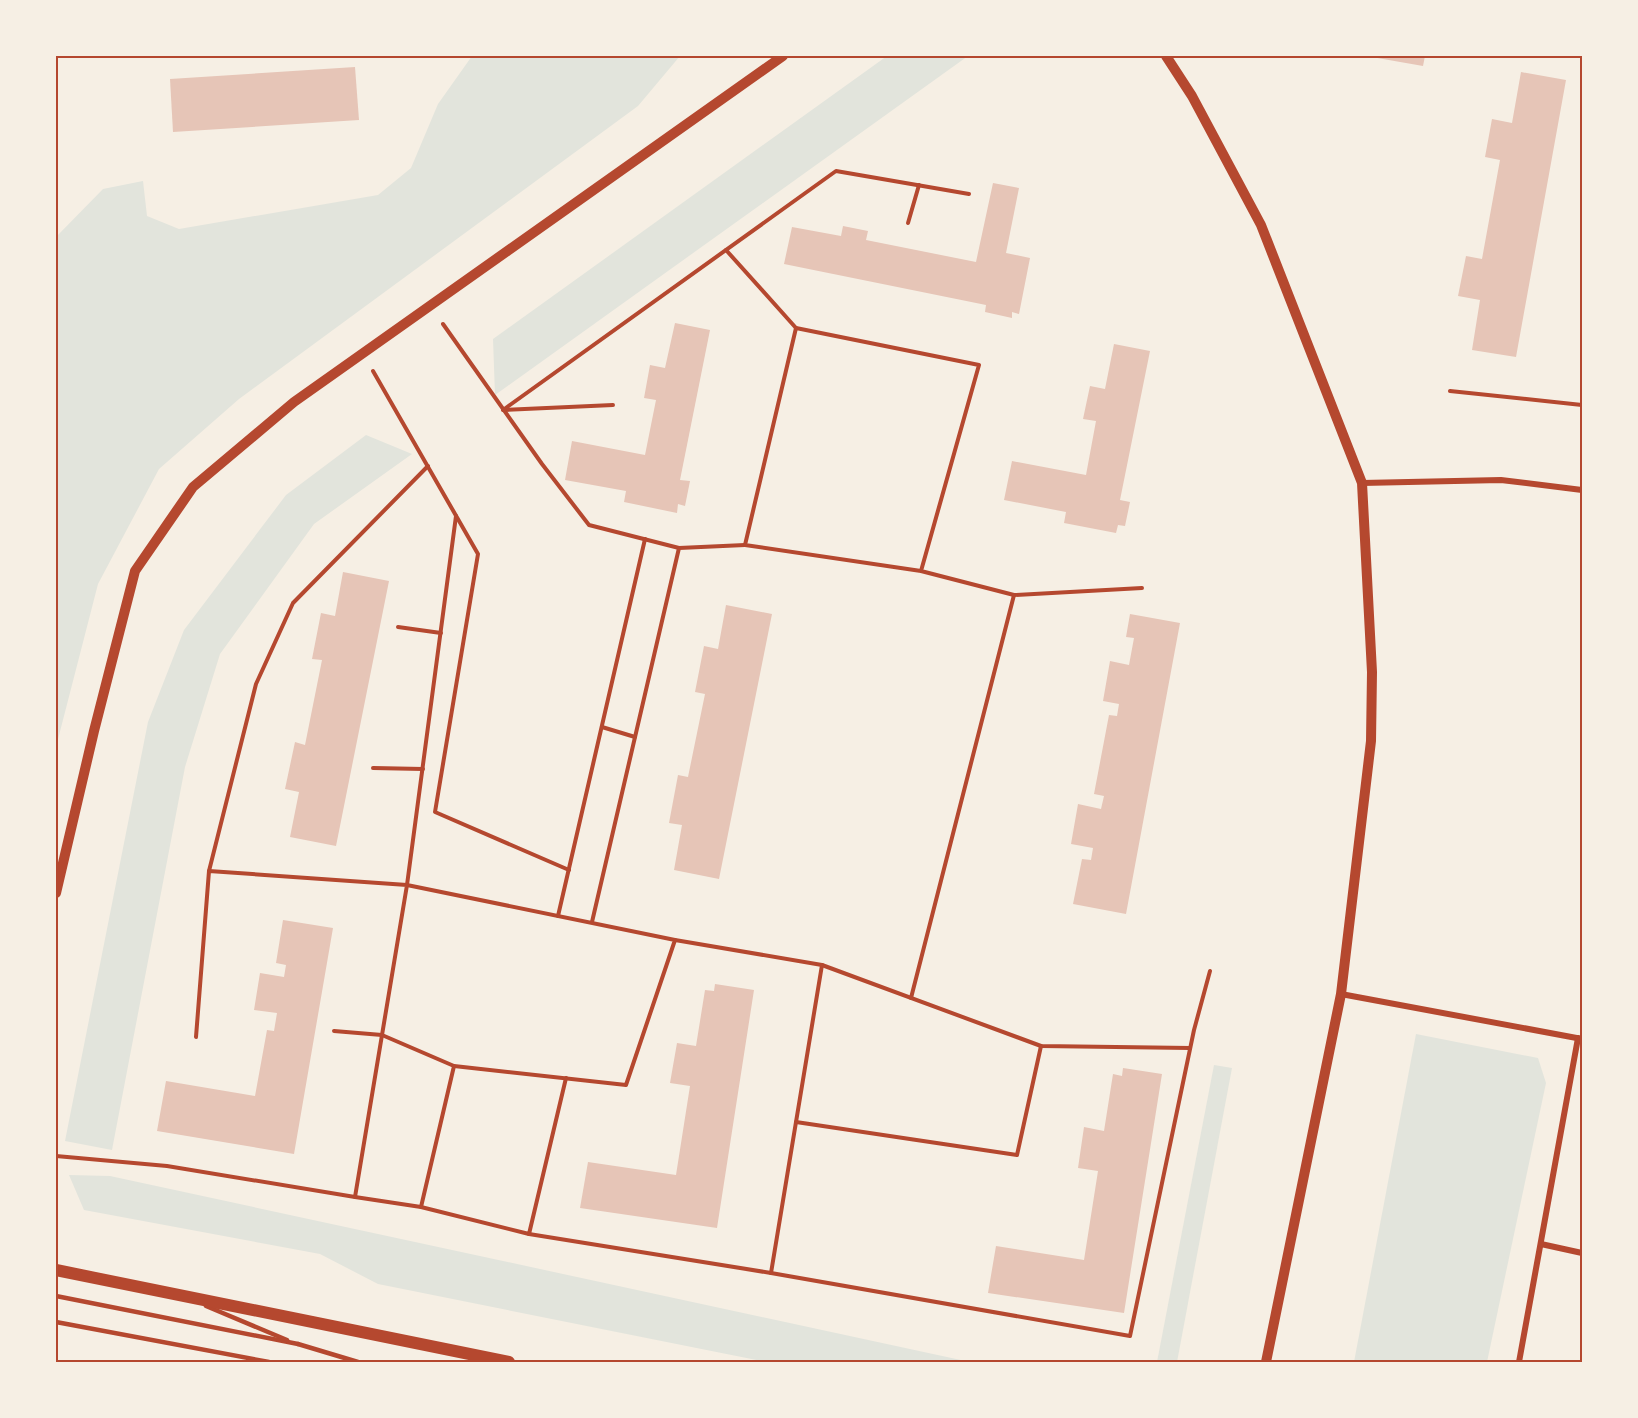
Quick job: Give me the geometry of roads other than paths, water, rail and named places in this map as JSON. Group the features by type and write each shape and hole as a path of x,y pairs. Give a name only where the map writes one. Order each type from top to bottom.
{"main road":[{"path":"56,1270 509,1362"}],"street":[{"path":"56,893 135,571 193,487 294,402 783,56"},
{"path":"1166,56 1192,96 1261,225 1362,483 1372,672 1371,741 1341,994 1266,1362"},
{"path":"1362,483 1501,480 1582,490"},
{"path":"1341,994 1580,1039 1519,1362"},
{"path":"1541,1244 1582,1253"}],"lane":[{"path":"180,1295 298,1344"},
{"path":"56,1296 298,1344 358,1362"},
{"path":"56,1322 269,1362"}]}
